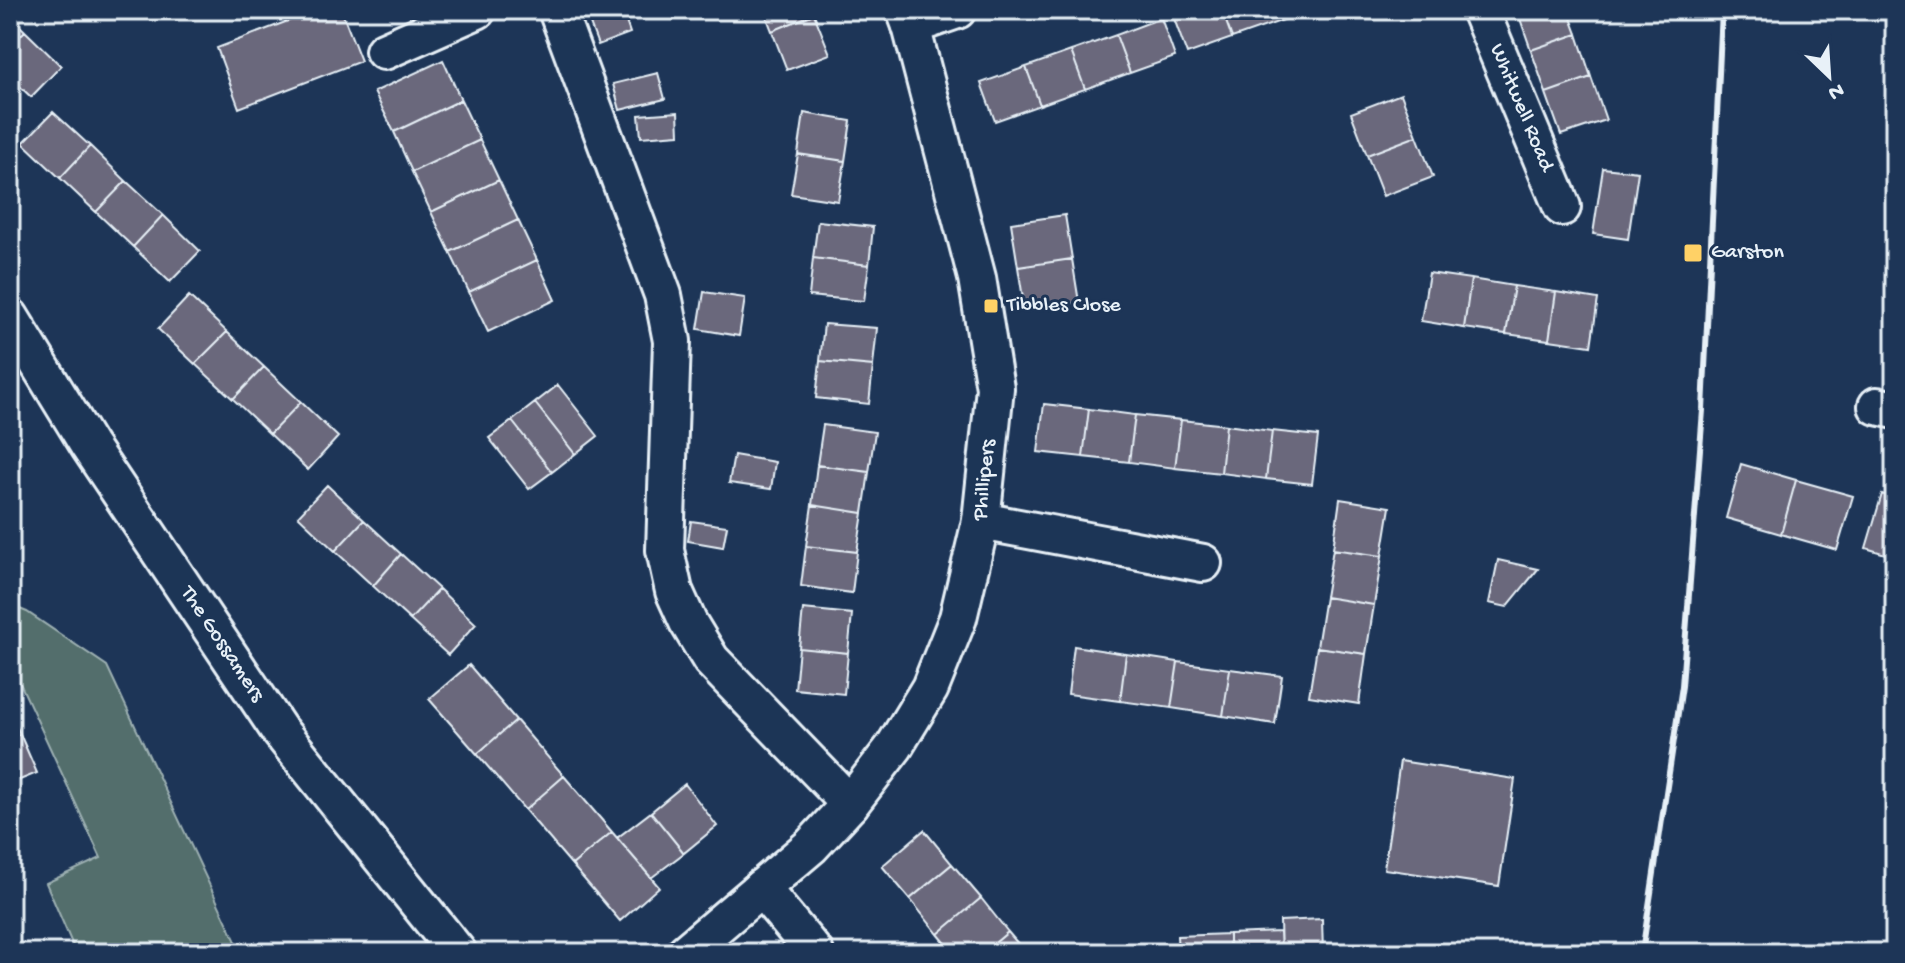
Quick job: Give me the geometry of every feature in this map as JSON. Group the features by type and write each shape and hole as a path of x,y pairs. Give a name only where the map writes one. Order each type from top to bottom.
{"street":[{"path":"384,51 477,10"},
{"path":"557,10 663,295 672,341 665,550 674,591 711,660 850,804"},
{"path":"908,18 957,10"},
{"name":"Whitwell Road","path":"1480,10 1562,207"},
{"name":"Phillipers","path":"685,953 811,846 850,804 894,747 930,688 958,618 981,521 995,388 977,278 908,18"},
{"name":"The Gossamers","path":"10,317 89,446 279,730 458,953"},
{"path":"981,521 1203,563"},
{"path":"761,888 815,953"}],"green space":[{"path":"10,605 27,612 107,666 238,946 246,953 76,953 46,883 101,858 19,681 10,684"}],"building":[{"path":"317,10 341,10 361,61 239,108 217,48"},
{"path":"622,10 630,33 598,45 586,13"},
{"path":"764,10 813,10 814,14 772,31"},
{"path":"1180,10 1222,10 1232,38 1187,54 1172,13"},
{"path":"1222,10 1273,10 1278,22 1232,38"},
{"path":"1273,10 1311,10 1278,22"},
{"path":"1517,10 1568,10 1577,34 1531,50"},
{"path":"814,14 830,54 787,70 772,31"},
{"path":"10,16 25,31 10,46"},
{"path":"1161,18 1175,57 1130,73 1116,35"},
{"path":"25,31 61,66 31,97 10,77 10,46"},
{"path":"1577,34 1591,77 1546,93 1531,50"},
{"path":"1116,35 1130,73 1085,89 1071,51"},
{"path":"1071,51 1085,89 1040,105 1026,67"},
{"path":"443,60 461,100 394,132 374,92"},
{"path":"1026,67 1040,105 995,121 981,83"},
{"path":"658,73 665,99 620,110 613,84"},
{"path":"1591,77 1606,120 1561,135 1546,93"},
{"path":"1401,94 1417,136 1367,155 1351,113"},
{"path":"461,100 480,140 412,172 394,132"},
{"path":"53,112 90,146 60,178 23,143"},
{"path":"678,112 679,134 641,137 639,115"},
{"path":"804,113 851,121 845,161 798,154"},
{"path":"1417,136 1433,177 1383,196 1367,155"},
{"path":"480,140 499,180 431,212 412,172"},
{"path":"90,146 126,181 96,212 60,178"},
{"path":"798,154 845,161 838,201 791,194"},
{"path":"1603,168 1638,172 1628,239 1593,234"},
{"path":"499,180 518,220 450,252 431,212"},
{"path":"126,181 163,215 133,247 96,212"},
{"path":"163,215 200,251 170,282 133,247"},
{"path":"1065,215 1072,259 1018,267 1011,223"},
{"path":"518,220 537,260 469,292 450,252"},
{"path":"818,221 873,227 869,265 813,258"},
{"path":"813,258 869,265 864,301 809,296"},
{"path":"1072,259 1079,302 1025,311 1018,267"},
{"path":"537,260 555,300 488,332 469,292"},
{"path":"1429,273 1471,279 1464,328 1421,321"},
{"path":"1471,279 1514,286 1506,334 1464,328"},
{"path":"1514,286 1556,292 1549,340 1506,334"},
{"path":"704,292 745,298 739,336 698,329"},
{"path":"1556,292 1598,299 1591,346 1549,340"},
{"path":"189,296 227,332 195,364 158,329"},
{"path":"824,324 877,328 873,366 820,361"},
{"path":"227,332 264,367 233,399 195,364"},
{"path":"820,361 873,366 869,404 816,398"},
{"path":"264,367 301,402 270,434 233,399"},
{"path":"558,385 598,436 575,454 535,403"},
{"path":"301,402 338,437 308,470 270,434"},
{"path":"535,403 575,454 552,472 512,421"},
{"path":"1044,404 1089,409 1083,457 1038,452"},
{"path":"1089,409 1135,415 1129,462 1083,457"},
{"path":"1135,415 1181,420 1175,468 1129,462"},
{"path":"1181,420 1226,425 1221,473 1175,468"},
{"path":"512,421 552,472 529,489 489,438"},
{"path":"823,425 875,432 869,472 817,465"},
{"path":"1226,425 1272,431 1266,479 1221,473"},
{"path":"1272,431 1318,436 1312,484 1266,479"},
{"path":"734,455 775,462 771,489 729,483"},
{"path":"1741,464 1796,480 1781,534 1726,518"},
{"path":"817,465 869,472 863,513 812,505"},
{"path":"1796,480 1853,496 1837,550 1781,534"},
{"path":"327,485 364,520 335,551 298,516"},
{"path":"1882,494 1895,498 1895,557 1866,548"},
{"path":"1340,499 1390,507 1382,556 1333,549"},
{"path":"812,505 863,513 857,552 806,546"},
{"path":"364,520 401,554 373,586 335,551"},
{"path":"691,521 727,526 723,547 688,541"},
{"path":"806,546 857,552 852,593 801,586"},
{"path":"1333,549 1382,556 1374,605 1325,597"},
{"path":"401,554 439,589 410,620 373,586"},
{"path":"1498,560 1538,569 1507,607 1489,603"},
{"path":"439,589 476,624 448,655 410,620"},
{"path":"1325,597 1374,605 1366,654 1317,647"},
{"path":"803,609 852,614 848,653 799,648"},
{"path":"1074,646 1126,654 1120,701 1068,694"},
{"path":"1317,647 1366,654 1359,704 1309,696"},
{"path":"799,648 848,653 844,694 795,689"},
{"path":"1126,654 1178,662 1171,708 1120,701"},
{"path":"1178,662 1230,669 1223,716 1171,708"},
{"path":"469,665 516,720 477,754 429,699"},
{"path":"1230,669 1282,676 1275,724 1223,716"},
{"path":"10,712 20,734 10,739"},
{"path":"516,720 564,776 525,810 477,754"},
{"path":"20,734 37,773 10,784 10,739"},
{"path":"1400,761 1515,779 1499,886 1384,869"},
{"path":"564,776 612,832 572,865 525,810"},
{"path":"685,784 717,826 684,853 651,812"},
{"path":"651,812 684,853 651,878 617,838"},
{"path":"924,830 952,864 910,899 882,866"},
{"path":"612,832 659,887 620,921 572,865"},
{"path":"952,864 981,898 938,934 910,899"},
{"path":"981,898 1008,932 983,953 954,953 938,934"},
{"path":"1322,919 1323,953 1281,953 1280,921"},
{"path":"1008,932 1026,953 983,953"},
{"path":"1280,932 1281,953 1229,953 1229,934"},
{"path":"1229,934 1229,953 1178,953 1177,936"}],"railway":[{"path":"1642,953 1682,686 1703,410 1722,10"}],"place":[{"name":"Garston","path":"1693,253"},
{"name":"Tibbles Close","path":"991,306"}]}
